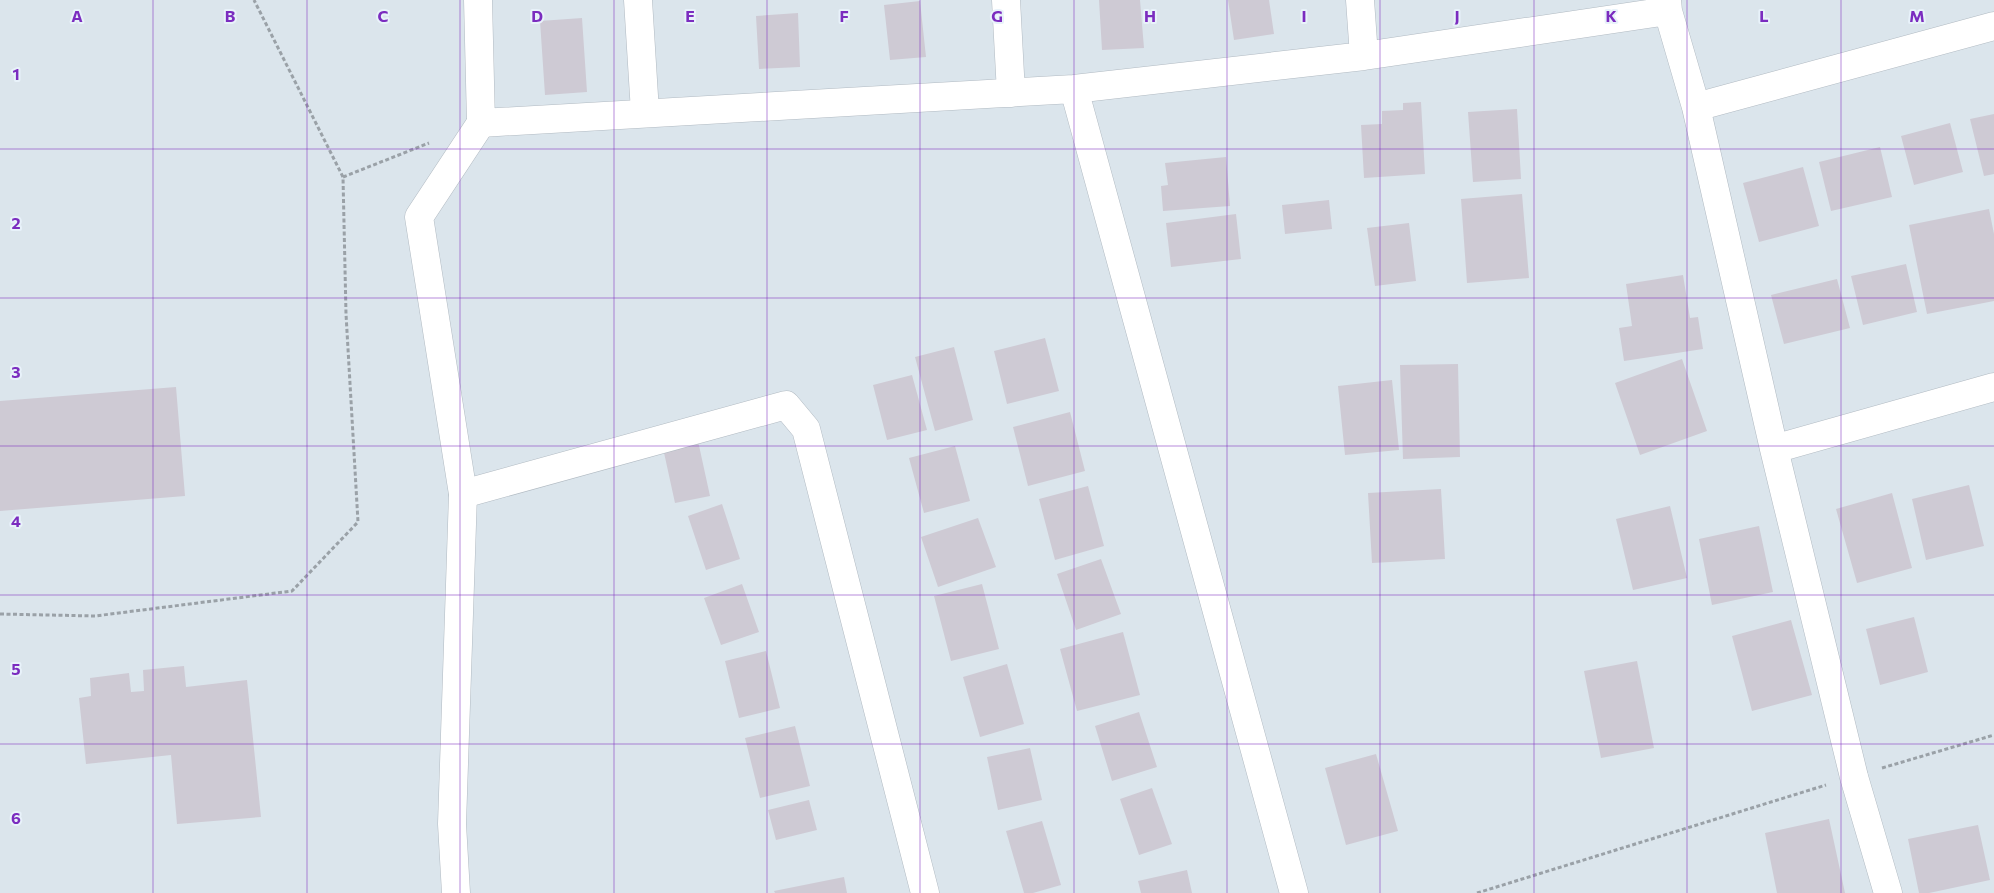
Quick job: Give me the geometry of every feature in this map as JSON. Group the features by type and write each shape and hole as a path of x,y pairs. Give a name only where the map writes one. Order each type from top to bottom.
{"street":[{"path":"456,893 452,824 463,494 419,217 481,123 478,0"},
{"path":"638,0 645,112"},
{"path":"1006,0 1011,93"},
{"path":"1360,0 1364,56"},
{"path":"481,123 645,112 1074,89 1364,56 1668,5 1696,107 1774,449 1854,777 1888,893"},
{"path":"1696,107 1994,26"},
{"path":"1074,89 1294,893"},
{"path":"1774,449 1994,387"},
{"path":"463,494 786,405 806,429 925,893"}],"path":[{"path":"0,614 95,616 292,591 358,522 346,314 343,177 254,0"},
{"path":"343,177 435,141"},
{"path":"1478,893 1994,735"}],"building":[{"path":"1099,0 1140,0 1144,48 1102,50"},
{"path":"1228,0 1269,0 1274,34 1234,40"},
{"path":"920,1 926,57 890,60 884,5"},
{"path":"798,13 800,67 759,69 756,16"},
{"path":"582,18 587,92 545,95 540,21"},
{"path":"1421,102 1425,174 1364,178 1361,125 1382,124 1382,111 1403,110 1403,103"},
{"path":"1517,109 1521,179 1473,182 1468,112"},
{"path":"1994,114 1994,174 1984,176 1970,119"},
{"path":"1950,123 1963,172 1914,185 1901,136"},
{"path":"1880,147 1892,197 1831,211 1819,162"},
{"path":"1226,157 1230,206 1163,211 1161,186 1168,185 1165,163"},
{"path":"1803,167 1819,226 1759,242 1743,183"},
{"path":"1522,194 1529,278 1467,283 1461,199"},
{"path":"1329,200 1332,229 1285,234 1282,205"},
{"path":"1989,209 1994,234 1994,301 1927,314 1909,225"},
{"path":"1236,214 1241,259 1171,267 1166,223"},
{"path":"1409,223 1416,281 1375,286 1367,228"},
{"path":"1906,264 1917,312 1863,325 1851,276"},
{"path":"1683,275 1690,318 1698,317 1703,349 1624,361 1619,328 1632,326 1626,284"},
{"path":"1837,279 1850,328 1784,344 1771,295"},
{"path":"1045,338 1059,391 1007,404 994,351"},
{"path":"954,347 973,420 935,431 915,357"},
{"path":"1682,359 1707,431 1640,455 1615,383"},
{"path":"1458,364 1460,457 1403,459 1400,365"},
{"path":"912,375 927,430 887,440 873,385"},
{"path":"1392,380 1399,450 1345,455 1338,386"},
{"path":"176,387 185,496 0,511 0,401"},
{"path":"1070,412 1085,471 1028,486 1013,427"},
{"path":"698,441 710,496 675,503 663,448"},
{"path":"955,446 970,501 924,513 909,458"},
{"path":"1969,485 1984,546 1926,560 1912,499"},
{"path":"1088,486 1104,546 1055,560 1039,499"},
{"path":"1441,489 1445,559 1372,563 1368,493"},
{"path":"1892,493 1912,568 1857,583 1836,509"},
{"path":"722,504 740,559 706,570 688,516"},
{"path":"1670,506 1687,578 1633,590 1616,519"},
{"path":"978,518 996,567 938,587 921,537"},
{"path":"1759,526 1773,592 1712,605 1699,539"},
{"path":"1101,559 1121,614 1076,630 1057,574"},
{"path":"742,584 759,632 721,645 704,598"},
{"path":"982,584 999,649 951,661 934,596"},
{"path":"1914,617 1928,672 1880,685 1866,629"},
{"path":"1791,620 1812,695 1752,711 1732,636"},
{"path":"1123,632 1140,695 1077,711 1060,649"},
{"path":"766,651 780,708 739,718 725,661"},
{"path":"1637,661 1654,748 1601,758 1584,671"},
{"path":"1007,664 1024,724 980,737 963,677"},
{"path":"184,666 186,687 247,680 261,817 177,824 171,755 86,764 79,698 91,696 90,678 129,673 131,692 144,691 143,670"},
{"path":"1139,712 1157,767 1112,781 1095,726"},
{"path":"795,726 810,786 760,798 745,738"},
{"path":"1030,748 1042,800 998,810 987,757"},
{"path":"1376,754 1398,831 1346,845 1325,768"},
{"path":"1152,788 1172,844 1139,855 1120,799"},
{"path":"809,800 817,830 776,840 768,810"},
{"path":"1829,819 1845,893 1777,893 1765,833"},
{"path":"1042,821 1061,885 1033,893 1024,893 1006,831"},
{"path":"1978,825 1990,880 1929,893 1919,893 1908,839"},
{"path":"1187,870 1192,893 1141,893 1138,881"},
{"path":"844,877 847,893 775,893 774,891"}]}
